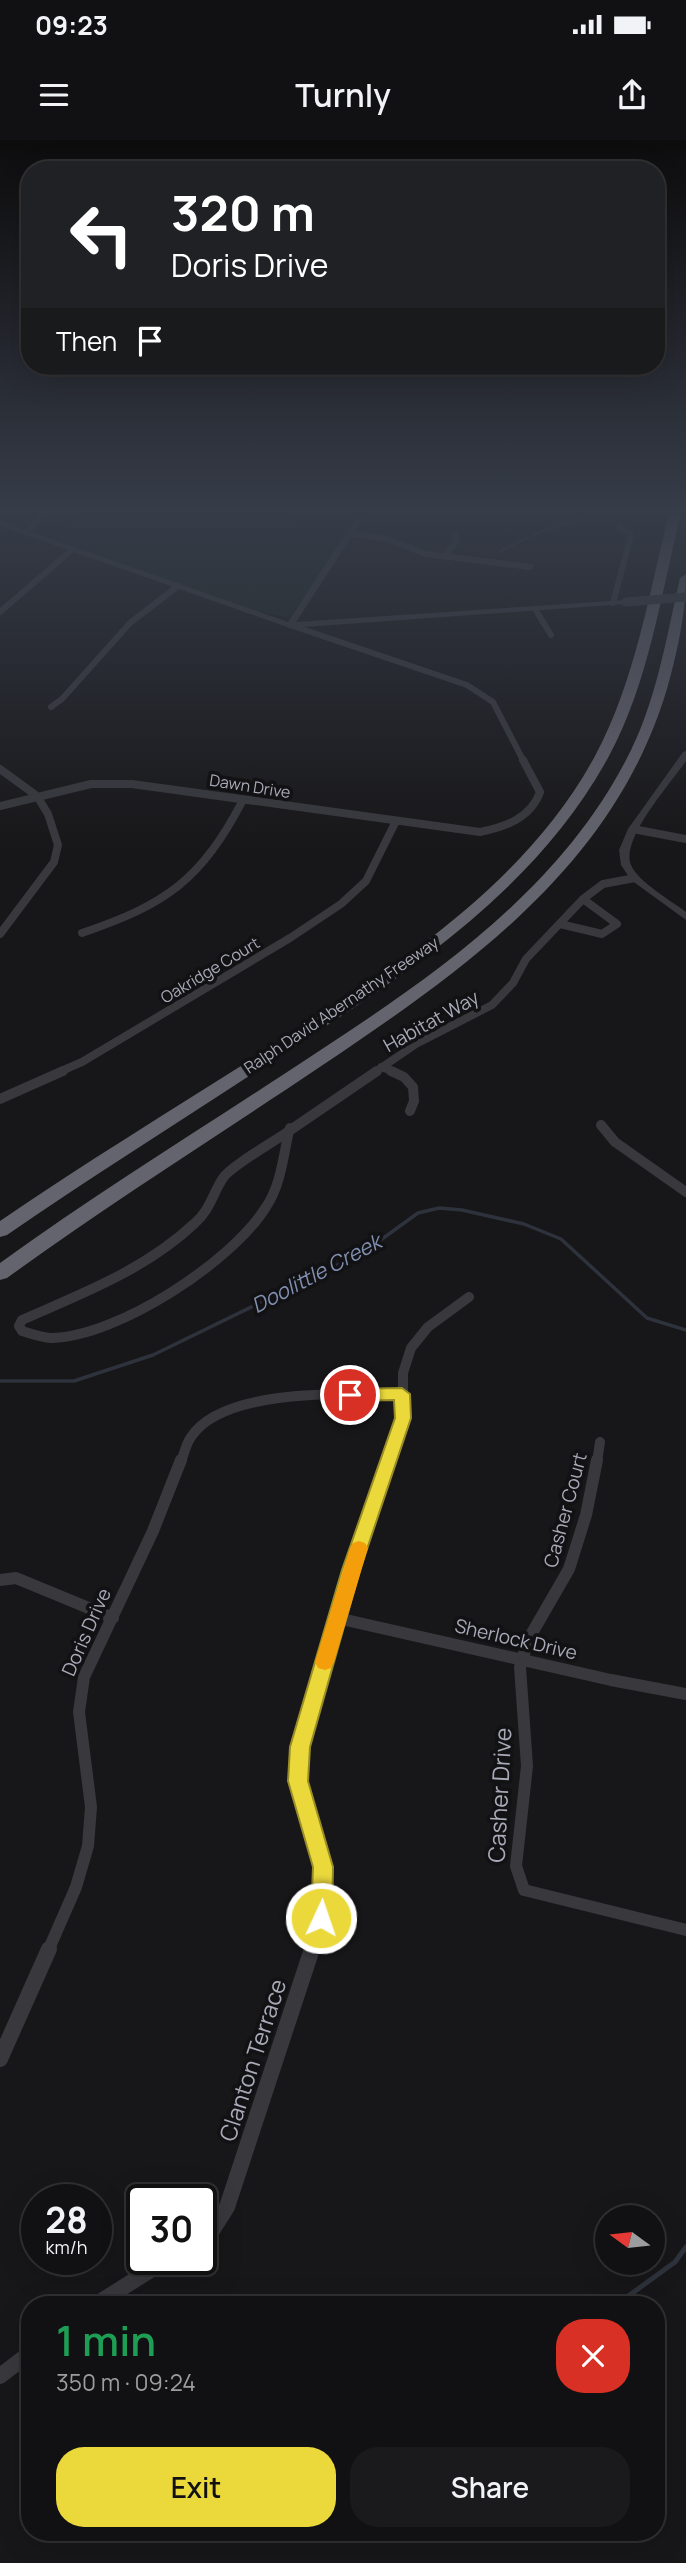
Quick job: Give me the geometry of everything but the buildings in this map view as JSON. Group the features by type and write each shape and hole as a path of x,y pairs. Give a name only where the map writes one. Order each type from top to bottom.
{"highway":[{"name":"Ralph David Abernathy Freeway","path":"0,1230 391,976 454,927 514,871 576,798 613,733 630,687 646,626"},
{"name":"Ralph David Abernathy Freeway","path":"0,1273 389,1014 460,961 539,889 608,803 637,753 656,704 675,626"}],"street":[{"path":"51,707 62,699 127,626"},
{"name":"Dawn Drive","path":"0,806 108,783 480,832 521,818 540,795 493,702 467,685 293,626"},
{"path":"546,626 551,635"},
{"path":"686,754 633,829 626,841 624,858 635,878 686,916"},
{"path":"0,769 37,796 56,832 58,845 54,862 0,934"},
{"path":"82,933 114,923 189,879 206,862 243,800"},
{"name":"Oakridge Court","path":"0,1099 82,1062 290,938 341,904 366,881 396,821"},
{"path":"633,829 686,838"},
{"name":"Habitat Way","path":"290,1128 280,1163 280,1177 265,1210 237,1242 207,1266 130,1315 87,1332 52,1338 22,1331 19,1326 22,1320 130,1272 159,1253 197,1222 212,1203 224,1176 290,1128 416,1044 492,1005 513,983 526,959 583,899 603,884 635,878"},
{"path":"560,924 602,934 617,924 583,899"},
{"path":"380,1067 406,1078 413,1087 415,1100 410,1111"},
{"path":"600,1125 615,1142 686,1192"},
{"name":"Clanton Terrace","path":"217,2223 227,2207 321,1918 323,1867 298,1781 300,1747 337,1618 403,1418 403,1373 411,1348 428,1327 469,1297"},
{"name":"Doris Drive","path":"0,2059 83,1867 89,1836 90,1807 79,1712 80,1694 91,1660 113,1618 191,1436 201,1425 244,1404 278,1398 402,1394"},
{"name":"Casher Court","path":"521,1660 538,1621 561,1586 573,1559 600,1442"},
{"path":"0,1580 16,1578 113,1618"},
{"name":"Sherlock Drive","path":"337,1618 686,1694"},
{"name":"Casher Drive","path":"521,1660 519,1685 525,1714 526,1781 514,1861 516,1878 524,1890 686,1930"},
{"path":"109,2296 143,2275"},
{"path":"0,2376 21,2360"}],"waterway":[{"name":"Doolittle Creek","path":"0,1381 74,1381 153,1355 364,1252 418,1213 439,1208 462,1210 524,1224 561,1239 647,1318 686,1330"},
{"path":"628,2296 675,2262 686,2247"}],"slow traffic":[{"path":"325,1662 359,1548"}],"route":[{"path":"321,1918 324,1897 323,1867 298,1781 300,1747 351,1570 403,1418 402,1394 350,1395"}]}
